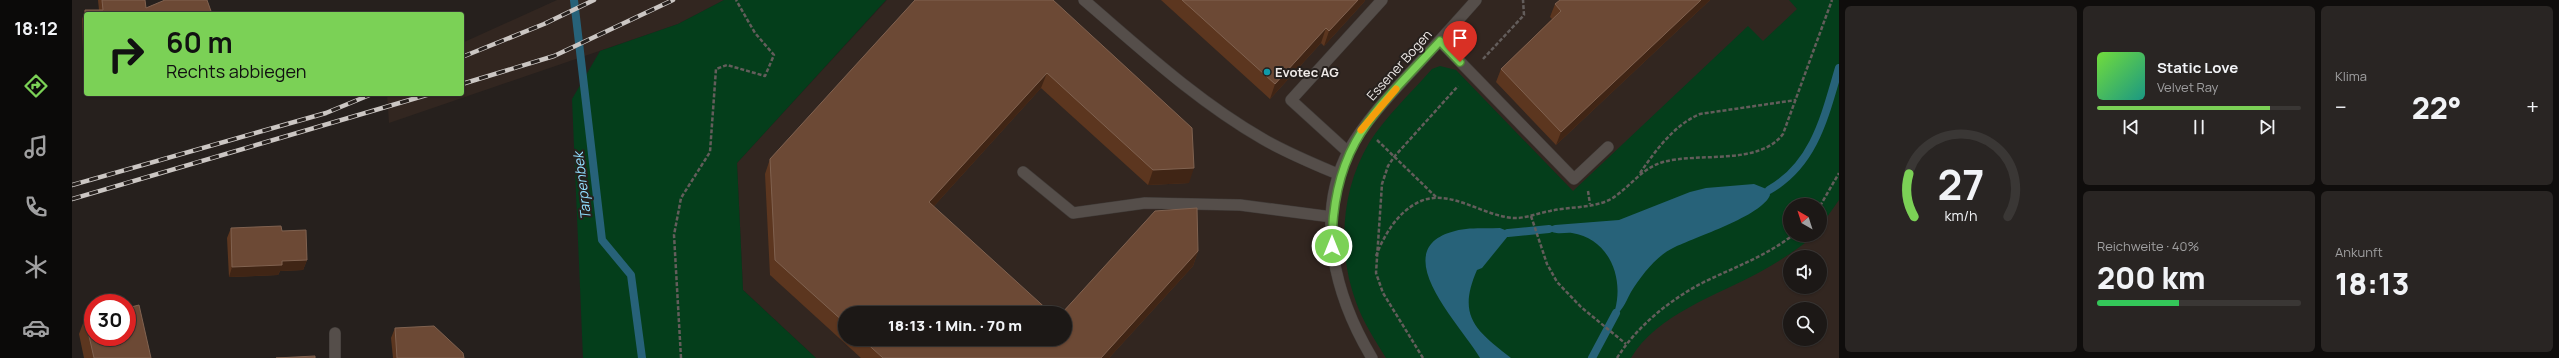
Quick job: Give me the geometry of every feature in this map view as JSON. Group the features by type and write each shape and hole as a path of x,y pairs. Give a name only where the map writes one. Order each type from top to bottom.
{"street":[{"path":"1084,0 1147,56 1231,118 1293,155 1340,175"},
{"path":"1348,152 1291,100 1382,0"},
{"name":"Essener Bogen","path":"1372,358 1353,324 1339,289 1332,246 1332,217 1340,175 1348,152 1364,128 1476,0"},
{"path":"1440,41 1574,179 1608,147"},
{"path":"1023,172 1073,213 1145,203 1240,205 1332,217"},
{"path":"335,333 335,358"}],"path":[{"path":"681,358 674,235 681,198 710,152 716,69 727,65 765,76 774,55 755,33 736,0"},
{"path":"1423,358 1383,293 1376,273 1382,184 1388,166 1394,157 1470,72 1524,15 1523,0"},
{"path":"1364,128 1437,198 1503,216 1532,218 1549,211 1604,202 1617,195 1638,175 1651,166 1664,162 1738,155 1768,148 1777,143 1783,134 1832,0"},
{"path":"1638,175 1660,146 1687,120 1700,114 1796,100"},
{"path":"1825,198 1839,173"},
{"path":"1376,256 1381,244 1395,222 1421,202 1437,198"},
{"path":"1532,218 1547,264 1557,282 1581,307 1626,344"},
{"path":"1617,358 1626,344 1642,327 1692,289 1752,261 1783,241"}],"shaded area":[{"path":"557,0 724,0 678,24 389,123 387,96 464,96 464,42"},
{"path":"887,0 1839,0 1839,358 816,358 743,290 737,163"}],"green space":[{"path":"724,0 886,0 737,163 743,290 816,358 583,358 572,99 600,51 678,24"},
{"path":"1789,0 1839,0 1839,200 1827,217 1827,198 1783,198 1783,242 1806,242 1795,250 1783,250 1783,258 1766,269 1690,307 1672,318 1656,329 1642,343 1631,358 1386,358 1362,317 1350,282 1344,242 1348,201 1352,180 1369,143 1391,114 1432,69 1440,66 1456,70 1573,191 1748,26 1763,41 1797,9"}],"water":[{"path":"1754,184 1769,190 1770,195 1764,203 1755,211 1742,218 1673,248 1661,256 1649,267 1639,280 1624,306 1618,313 1615,310 1617,285 1615,273 1611,261 1604,251 1596,243 1585,237 1572,233 1557,233 1549,229 1549,227 1555,225 1619,220 1690,192 1706,188"},
{"path":"1500,228 1505,230 1508,236 1482,268 1477,270 1471,286 1469,311 1479,330 1511,358 1480,358 1434,290 1427,271 1426,254 1435,240 1455,231"}],"building":[{"path":"102,0 145,0 146,8 165,0 207,0 211,12 85,12 85,10 103,10"},
{"path":"915,0 1053,0 1192,128 1194,168 1153,170 1047,73 929,202 1043,306 838,306 838,317 775,260 770,159"},
{"name":"Evotec AG","path":"1182,0 1358,0 1329,31 1326,28 1275,84"},
{"path":"1560,0 1701,0 1561,132 1501,69 1561,11 1555,4"},
{"path":"1197,208 1198,251 1101,358 883,358 870,346 1072,346 1072,306 1068,306 1155,211"},
{"path":"281,226 282,231 306,230 307,260 282,261 282,265 232,267 231,228"},
{"path":"139,305 151,358 94,358 91,346 136,346 136,306"},
{"path":"434,326 463,353 464,358 397,358 395,328"},
{"path":"315,356 315,358 276,358"}],"waterway":[{"name":"Tarpenbek","path":"574,0 602,240 631,275 642,358"},
{"path":"1769,190 1785,179 1797,167 1808,152 1823,120 1839,68"},
{"path":"1508,233 1549,229"},
{"path":"1592,358 1616,313"}],"railway":[{"path":"464,56 544,24 594,0"},
{"path":"464,83 554,56 673,0"},
{"path":"72,185 326,113 367,96"},
{"path":"72,199 423,96"}],"slow traffic":[{"path":"1361,130 1396,89"}],"place":[{"name":"Evotec AG","path":"1267,72"}],"route":[{"path":"1332,246 1332,217 1335,192 1348,152 1359,133 1377,110 1440,41 1460,62"}]}
